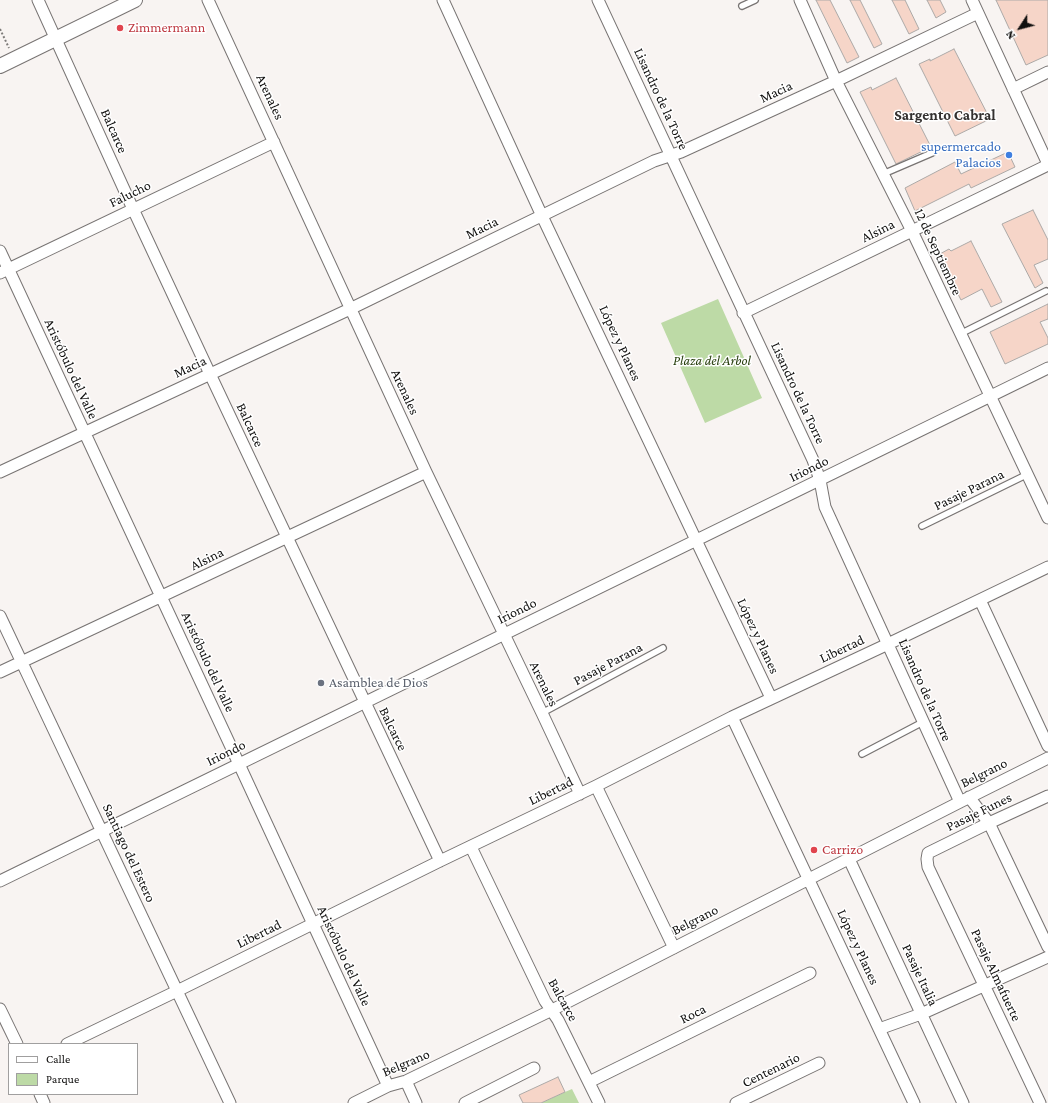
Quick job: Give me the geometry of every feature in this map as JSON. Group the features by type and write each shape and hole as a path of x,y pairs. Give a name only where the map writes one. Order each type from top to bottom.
{"street":[{"name":"Balcarce","path":"38,0 133,210 440,861"},
{"path":"0,66 135,0"},
{"name":"Arenales","path":"208,0 426,472 580,794"},
{"name":"López y Planes","path":"443,0 542,216 771,698"},
{"name":"Lisandro de la Torre","path":"598,0 813,460 820,480 825,507 923,722 965,799 989,823 1048,947"},
{"name":"12 de Septiembre","path":"800,0 836,81 912,231 1026,475 1048,518"},
{"path":"972,0 1048,164"},
{"name":"Macia","path":"0,472 350,309 654,161 672,156 836,81 978,13"},
{"path":"1013,89 1048,72"},
{"name":"Falucho","path":"4,271 274,142"},
{"name":"Alsina","path":"743,313 1048,164"},
{"name":"Aristóbulo del Valle","path":"0,251 4,271 84,433 388,1086"},
{"name":"Iriondo","path":"0,881 1048,368"},
{"name":"Alsina","path":"0,672 426,472"},
{"name":"Libertad","path":"69,1043 580,794 732,716 888,644 1048,567"},
{"path":"980,600 1048,746"},
{"name":"Santiago del Estero","path":"0,616 230,1103"},
{"name":"López y Planes","path":"732,716 914,1103"},
{"name":"Belgrano","path":"354,1103 388,1086 406,1081 552,1010 809,878 1048,758"},
{"path":"596,786 674,948"},
{"name":"Pasaje Funes","path":"927,859 928,853 1048,796"},
{"name":"Balcarce","path":"471,847 545,1001 558,1020 599,1103"},
{"name":"Pasaje Italia","path":"849,859 963,1103"},
{"name":"Pasaje Almafuerte","path":"927,859 928,867 1040,1103"},
{"path":"879,1028 921,1014 1048,957"},
{"name":"Roca","path":"589,1082 810,973"},
{"path":"0,1009 17,1043"},
{"name":"Centenario","path":"736,1103 820,1063"},
{"path":"465,1103 534,1068"},
{"path":"406,1081 416,1103"}],"lane":[{"path":"742,6 755,0"},
{"path":"883,174 932,153"},
{"path":"960,334 1046,291"},
{"name":"Pasaje Parana","path":"922,526 1026,475"},
{"name":"Pasaje Parana","path":"542,713 663,648"},
{"path":"862,754 923,722"}],"path":[{"path":"0,29 14,59"}],"green space":[{"name":"Plaza del Arbol","path":"718,299 762,398 705,423 661,323"},
{"path":"572,1089 579,1103 541,1103 565,1092"}],"building":[{"path":"816,0 830,0 859,57 847,63"},
{"path":"850,0 860,0 882,44 874,48"},
{"path":"892,0 905,0 919,29 909,34"},
{"path":"927,0 940,0 946,12 936,18"},
{"path":"996,0 1048,0 1048,55 1026,65"},
{"path":"954,49 990,119 955,136 919,64 930,59 930,61"},
{"path":"896,78 931,147 896,164 860,92 871,87 872,90"},
{"path":"1008,152 1015,167 971,188 969,184 915,211 905,188 955,162 961,174"},
{"path":"1033,210 1048,240 1048,259 1034,265 1043,283 1035,288 1002,224"},
{"path":"971,241 1002,302 991,307 982,289 961,300 938,255 949,249 951,251"},
{"path":"1048,304 1048,319 1040,322 1048,338 1048,344 1005,364 990,332"},
{"path":"558,1077 565,1092 541,1103 523,1103 519,1095"}],"place":[{"name":"Zimmermann","path":"120,28"},
{"name":"supermercado Palacios","path":"1009,155"},
{"name":"Asamblea de Dios","path":"321,683"},
{"name":"Carrizo","path":"814,850"}],"district":[{"name":"Sargento Cabral","path":"945,115"}]}
